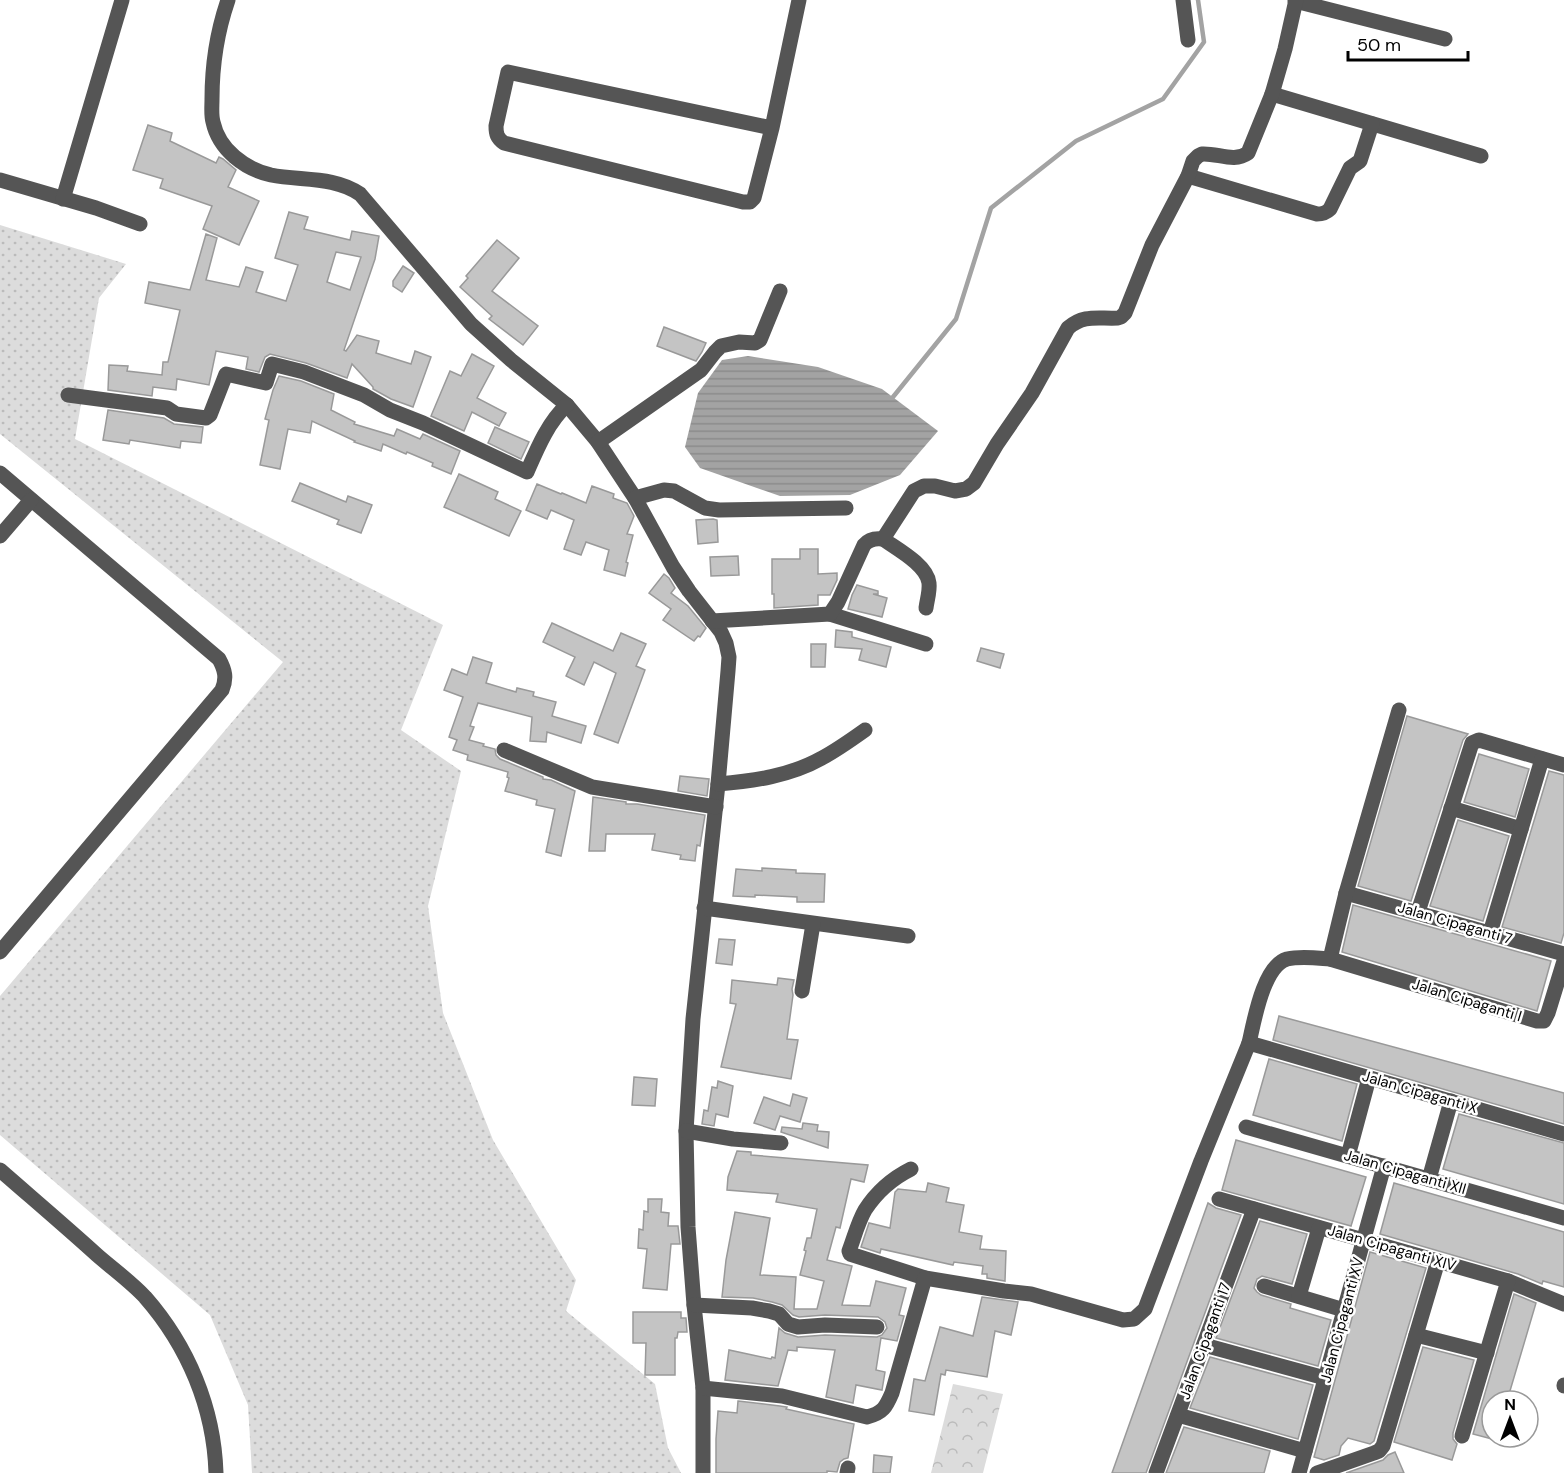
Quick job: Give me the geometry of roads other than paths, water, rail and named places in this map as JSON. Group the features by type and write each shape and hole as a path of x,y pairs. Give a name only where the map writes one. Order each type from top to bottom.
{"street":[{"path":"63,199 122,0"},
{"path":"228,0 220,22 212,83 213,122 219,138 227,149 238,160 257,171 343,184 360,194 471,324 567,405 598,442 635,498 683,584 722,632 726,643 729,657 716,807 693,1019 686,1131 687,1204 703,1388 703,1473"},
{"path":"772,128 508,72 496,134 504,143 750,202 754,198 772,128 799,0"},
{"path":"1183,0 1188,40"},
{"path":"884,539 914,491 924,486 935,486 956,491 966,489 974,483 1032,393 1068,328 1085,318 1118,318 1125,313 1152,245 1188,176 1193,161 1203,154 1231,158 1242,157 1248,153 1272,94 1296,1 1445,39"},
{"path":"1272,94 1481,156"},
{"path":"1188,176 1317,214 1327,213 1351,166 1360,161 1372,124"},
{"path":"0,180 140,224"},
{"path":"598,442 701,370 722,346 739,342 755,343 760,340 780,291"},
{"path":"68,395 167,408 176,414 206,418 210,415 226,374 266,383 272,364 304,372 364,395 390,410 527,472 559,412 567,405"},
{"path":"0,472 219,659 224,668 225,677 222,690 0,952"},
{"path":"635,498 664,490 674,491 705,508 718,510 846,508"},
{"path":"2,531 31,500"},
{"path":"830,614 838,602 864,545 867,541 877,538 884,539 912,559 927,574 929,582 926,608"},
{"path":"712,621 830,614 926,644"},
{"path":"911,1169 899,1175 885,1187 865,1211 849,1253 852,1256 926,1278 1031,1294 1123,1320 1134,1319 1145,1309 1249,1043 1262,991 1285,960 1307,957 1330,959 1346,893 1399,710"},
{"path":"718,784 749,782 805,767 865,730"},
{"path":"1418,912 1472,742 1479,740 1564,765"},
{"path":"504,750 592,787 716,807"},
{"path":"1490,933 1542,759"},
{"path":"1451,808 1521,829"},
{"name":"Jalan Cipaganti 7","path":"1346,893 1564,954"},
{"path":"704,908 908,936"},
{"path":"802,991 813,924"},
{"name":"Jalan Cipaganti I","path":"1330,959 1537,1021 1544,1021 1548,1013 1564,961"},
{"name":"Jalan Cipaganti X","path":"1249,1043 1564,1134"},
{"path":"1348,1156 1369,1078"},
{"path":"1429,1179 1451,1101"},
{"name":"Jalan Cipaganti XII","path":"1246,1127 1564,1218"},
{"path":"686,1131 733,1139 781,1143"},
{"name":"Jalan Cipaganti XV","path":"1299,1473 1384,1166"},
{"path":"0,1170 144,1296 166,1324 188,1360 205,1401 215,1448 216,1473"},
{"name":"Jalan Cipaganti XIV","path":"1219,1199 1508,1281 1564,1304"},
{"name":"Jalan Cipaganti 17","path":"1156,1473 1254,1209"},
{"path":"1299,1296 1319,1228"},
{"path":"1317,1473 1374,1454 1383,1446 1438,1261"},
{"path":"703,1388 782,1396 867,1417 877,1414 884,1409 892,1393 926,1278"},
{"path":"1462,1436 1508,1281"},
{"path":"1264,1286 1344,1310"},
{"path":"694,1305 769,1311 779,1314 788,1324 798,1327 877,1327"},
{"path":"1416,1335 1487,1353"},
{"path":"1204,1345 1326,1378"},
{"path":"1178,1415 1305,1450"}],"waterway":[{"path":"893,397 956,319 991,208 1076,141 1163,99 1204,42 1198,0"}]}
